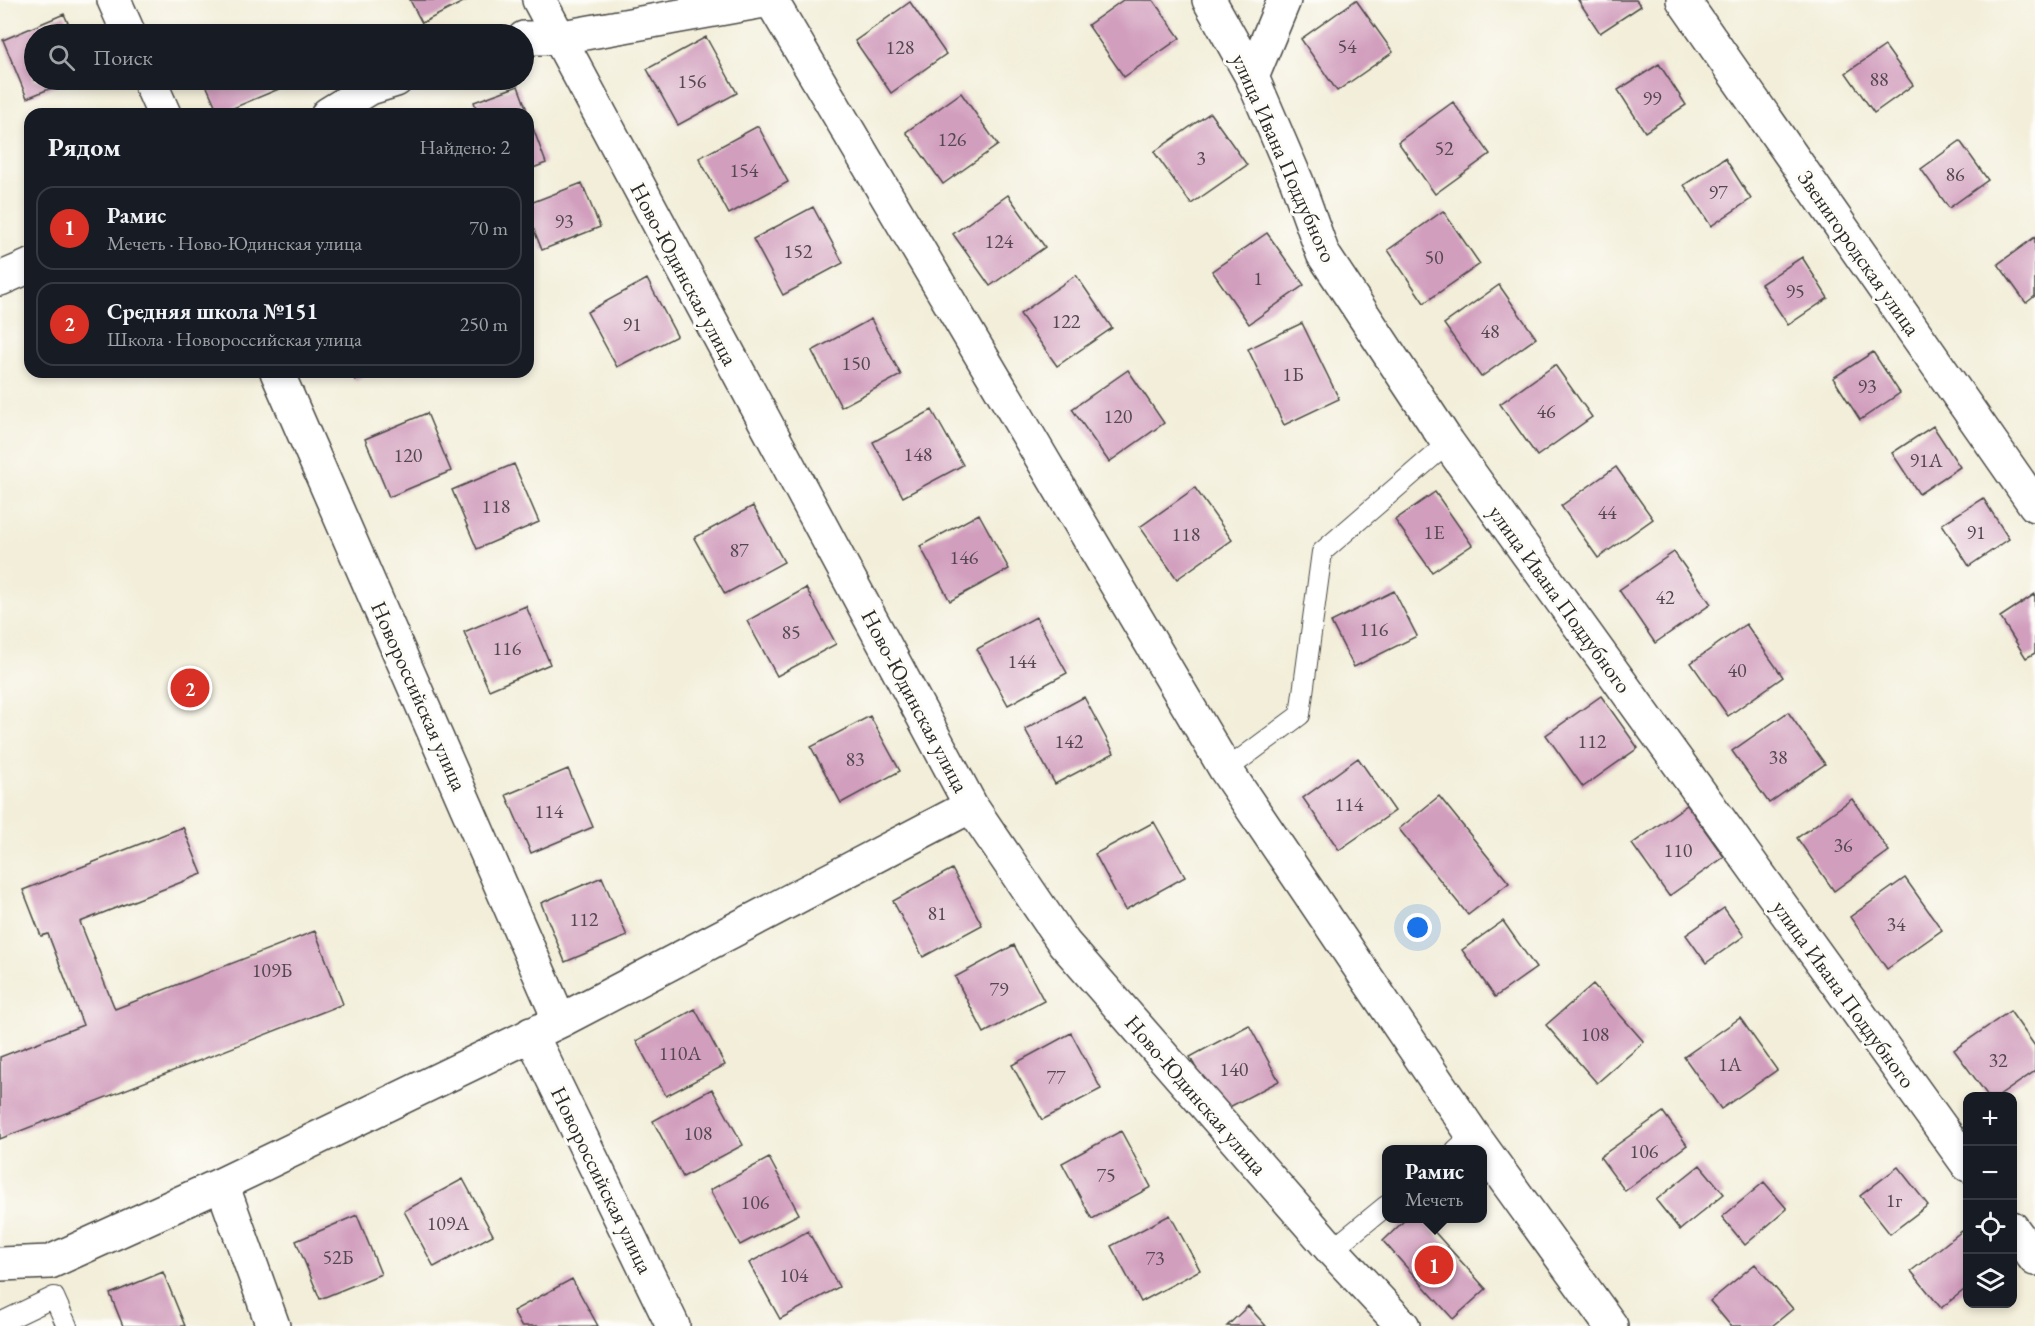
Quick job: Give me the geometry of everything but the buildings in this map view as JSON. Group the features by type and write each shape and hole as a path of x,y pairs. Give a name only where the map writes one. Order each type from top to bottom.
{"street":[{"path":"114,0 125,24"},
{"name":"Ново-Юдинская улица","path":"538,0 971,806 1064,943 1332,1250 1403,1326"},
{"path":"534,38 557,38 771,0 1226,770 1464,1142"},
{"name":"улица Ивана Поддубного","path":"1209,0 1252,77 1298,182 1323,254 1448,443 1963,1159"},
{"path":"1252,77 1284,0"},
{"name":"Звенигородская улица","path":"1683,0 2035,505"},
{"path":"153,90 161,108"},
{"path":"338,108 367,90"},
{"path":"0,279 24,269"},
{"name":"Новороссийская улица","path":"279,378 546,1027 673,1326"},
{"path":"0,1264 50,1262 222,1184 546,1027 971,806"},
{"path":"1487,1171 1611,1326"},
{"path":"222,1184 273,1326"},
{"path":"2017,1234 2035,1259"}],"lane":[{"path":"1226,770 1300,716 1322,552 1448,443"},
{"path":"1332,1250 1382,1209"},
{"path":"0,1323 54,1297 67,1326"}],"place":[{"name":"Средняя школа №151","path":"190,688"},
{"name":"Рамис","path":"1434,1265"}]}
